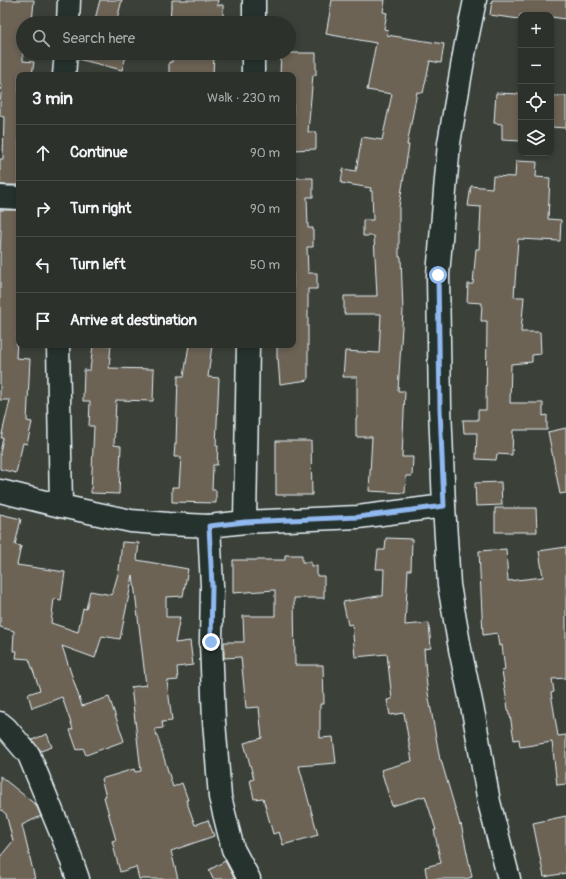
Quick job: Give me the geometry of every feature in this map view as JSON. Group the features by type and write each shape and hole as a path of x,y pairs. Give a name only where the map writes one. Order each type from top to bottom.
{"street":[{"path":"69,16 70,0"},
{"path":"254,0 254,16"},
{"path":"475,0 449,143 438,275 440,408 449,585 489,802 509,879"},
{"path":"64,72 65,60"},
{"path":"253,60 253,72"},
{"path":"0,197 16,198"},
{"path":"58,348 61,506"},
{"path":"245,522 248,348"},
{"path":"0,491 131,521 209,526 245,522 358,517 444,506"},
{"path":"209,526 212,586 211,650 214,721 220,797 233,848 249,879"},
{"path":"0,723 29,755 68,850 78,879"}],"building":[{"path":"0,0 34,0 33,16 16,16 16,60 34,62 32,72 16,72 16,185 0,185 0,159 3,159 4,117 0,116 2,85 0,85"},
{"path":"100,0 122,0 118,16 96,16"},
{"path":"172,0 218,0 217,5 223,5 223,16 170,16"},
{"path":"332,0 385,0 383,12 387,13 384,29 388,30 387,35 444,44 441,63 430,61 423,93 417,92 407,145 409,145 399,207 399,257 401,257 403,311 398,391 405,391 402,457 413,457 412,476 406,476 405,493 369,491 372,437 356,437 357,377 343,377 345,351 379,353 381,314 344,314 344,296 377,296 374,236 363,236 363,220 373,220 372,191 370,191 371,188 341,183 343,169 356,171 362,137 382,140 392,94 367,90 376,43 326,34"},
{"path":"492,0 566,0 566,19 554,17 554,12 518,12 518,19 490,15"},
{"path":"296,53 316,53 316,75 313,75 308,132 316,132 316,149 296,150 296,72 280,72 281,60 296,60"},
{"path":"82,60 125,60 122,70"},
{"path":"172,60 214,60 213,72 169,72 169,62 172,62"},
{"path":"496,93 518,94 518,141 502,140 502,124 494,123"},
{"path":"554,96 566,96 566,128 554,127"},
{"path":"516,161 537,162 536,177 550,178 548,219 561,220 560,241 518,239 514,297 524,297 521,332 540,332 541,354 532,355 532,362 511,364 510,403 543,403 543,416 547,415 547,430 513,430 512,455 497,454 496,460 476,459 477,433 464,433 463,420 478,420 478,410 486,410 487,321 481,321 482,303 467,302 468,284 473,284 476,249 479,249 481,207 468,206 471,186 492,188 493,176 515,177"},
{"path":"296,178 313,178 313,197 307,197 308,228 313,228 313,247 307,247 308,273 317,273 317,289 308,289 308,380 280,384 277,348 296,348"},
{"path":"0,210 16,210 16,358 30,359 27,421 32,422 27,444 23,443 16,473 0,469 0,452 3,438 1,438 10,400 0,400"},
{"path":"93,348 111,348 109,368 154,369 153,401 116,400 114,445 121,446 119,494 91,493 94,426 89,426 90,401 83,401 84,370 90,370"},
{"path":"189,348 212,348 208,377 219,378 216,446 218,446 217,465 213,465 212,490 216,490 216,503 172,502 172,487 179,487 181,457 174,457 176,444 178,376 184,376"},
{"path":"566,428 566,493 560,494 548,432"},
{"path":"276,441 311,441 312,495 276,495"},
{"path":"501,482 502,505 476,506 475,483"},
{"path":"495,508 536,508 537,532 495,532"},
{"path":"0,514 21,519 15,545 21,546 17,565 65,572 61,600 54,599 51,623 78,632 83,608 86,609 90,591 112,595 119,570 122,542 139,543 137,560 188,569 183,596 166,597 166,617 180,617 175,643 190,641 193,665 177,667 178,680 167,681 172,721 162,722 163,728 155,729 173,787 182,783 188,800 186,800 195,825 208,820 214,836 171,851 178,879 139,879 136,867 120,872 112,841 116,840 104,797 106,796 101,779 134,769 135,772 141,771 131,687 146,685 133,575 120,639 102,636 95,658 62,646 82,706 109,697 124,741 86,755 83,748 77,750 70,730 73,729 62,697 32,708 28,694 40,690 29,659 16,658 17,651 13,651 14,631 0,627"},
{"path":"386,538 412,539 411,570 408,570 405,625 429,623 431,648 424,649 427,687 440,760 460,825 461,824 472,877 465,879 427,879 425,867 441,863 434,830 436,830 425,796 392,806 381,770 412,761 404,713 390,715 387,700 392,699 387,654 355,657 352,624 348,625 343,602 383,596 384,569 376,569 378,550 385,550"},
{"path":"566,547 566,678 552,679 554,692 551,693 558,736 566,735 566,784 557,785 552,742 520,747 519,739 514,740 502,671 505,670 502,645 499,646 497,633 483,635 479,551 506,549 508,581 543,577 539,551"},
{"path":"285,555 302,555 302,562 311,562 311,566 317,566 317,576 324,576 324,598 294,598 295,665 323,665 324,704 320,704 320,738 333,737 336,763 299,766 318,835 283,845 279,832 273,834 263,798 254,799 250,780 254,779 244,743 262,738 259,707 246,708 241,657 224,658 224,642 244,642 243,616 275,616 275,590 233,593 233,560 285,560"},
{"path":"47,734 52,747 41,751 32,740"},
{"path":"0,776 36,805 41,816 22,825 35,879 0,879 0,857 13,841 6,814 0,809"},
{"path":"566,816 566,873 544,877 533,823"},
{"path":"225,861 235,879 213,879 209,870"}],"route":[{"path":"211,642 212,586 209,526 245,522 358,517 444,506 440,408 438,275"}]}
